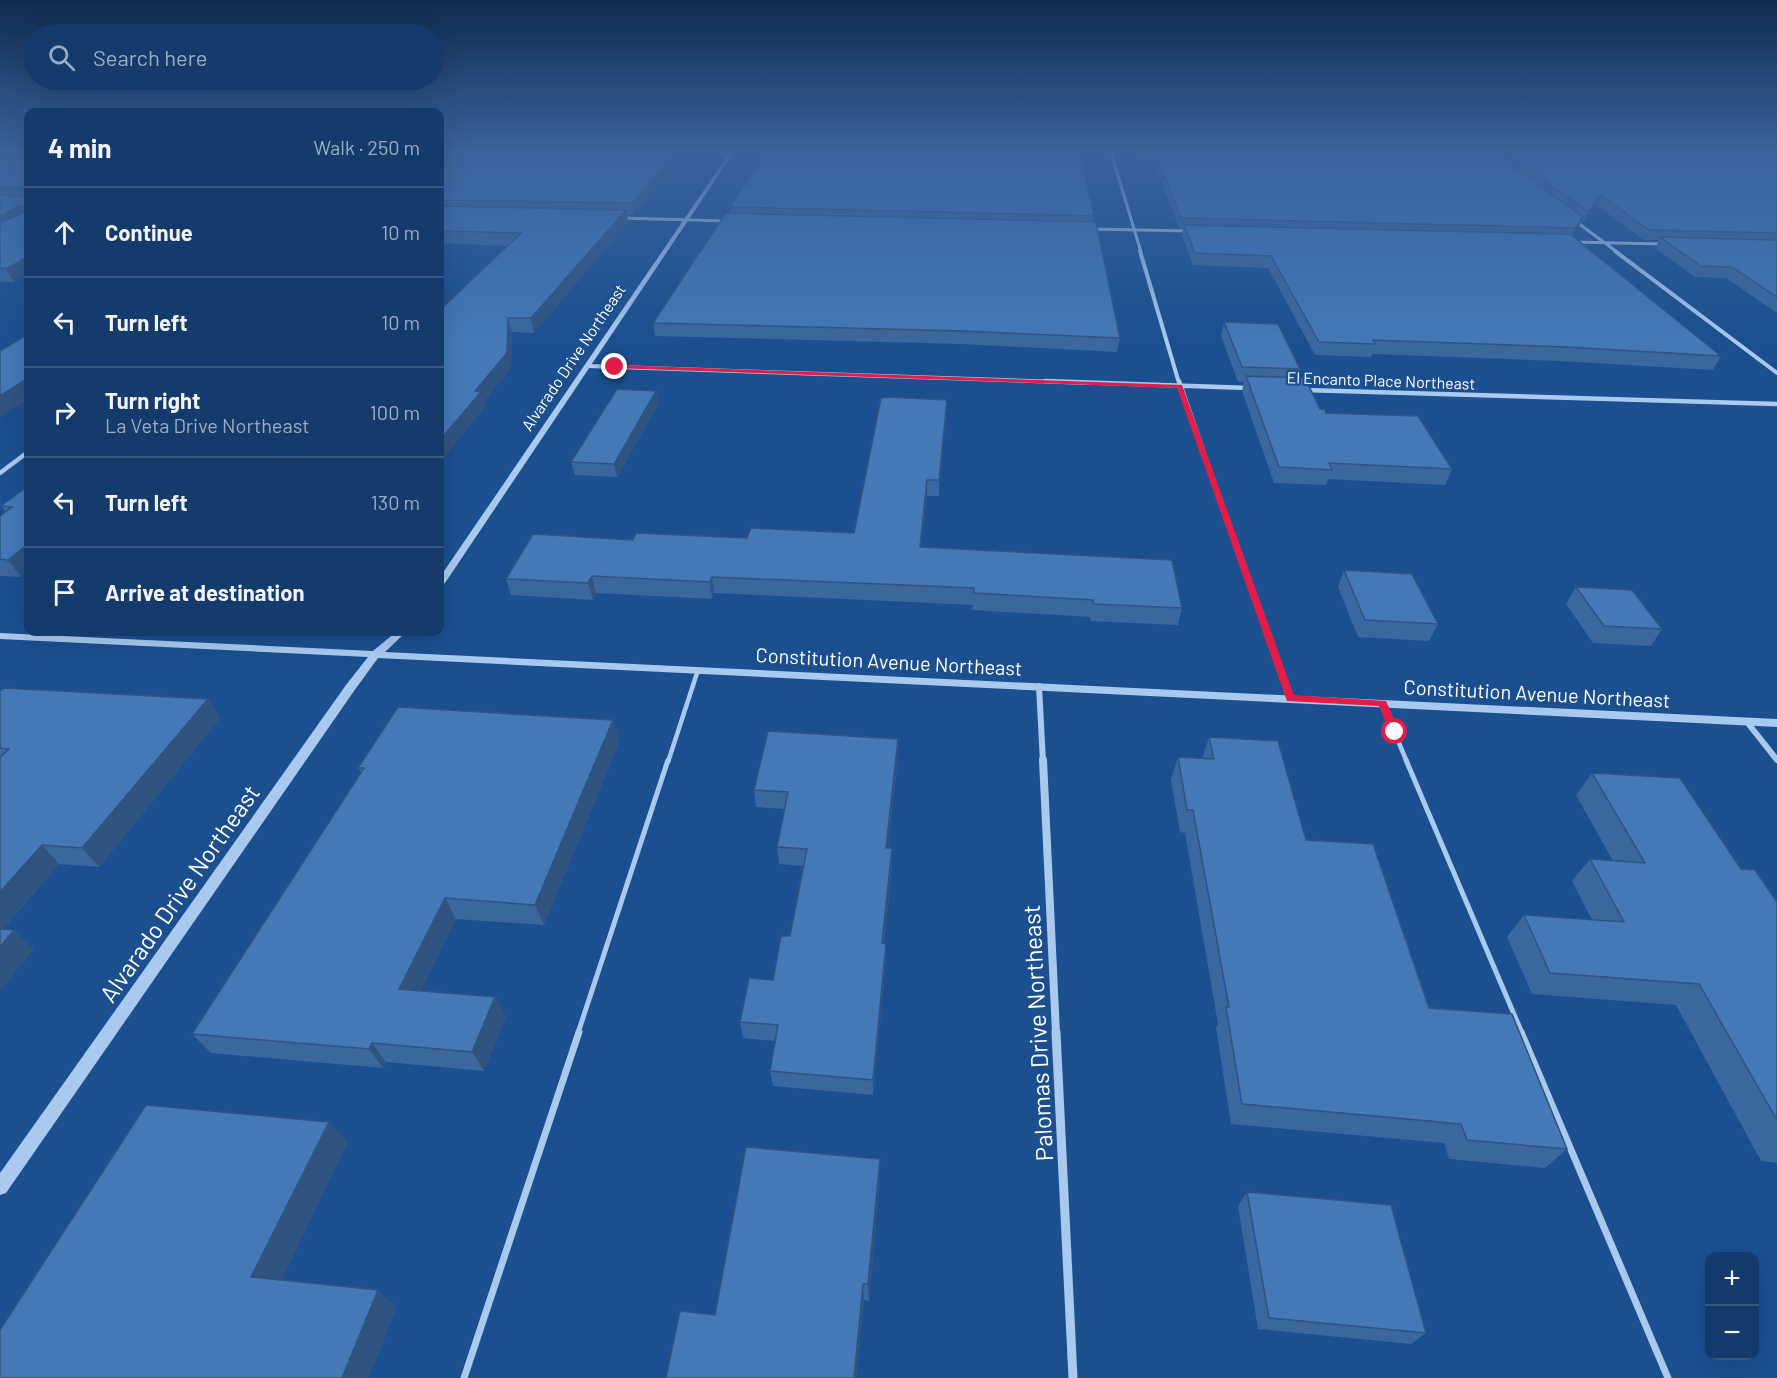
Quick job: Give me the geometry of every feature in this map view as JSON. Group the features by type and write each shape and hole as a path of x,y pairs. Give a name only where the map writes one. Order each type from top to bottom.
{"street":[{"name":"Alvarado Drive Northeast","path":"444,577 689,213"},
{"path":"1128,213 1180,386 1290,699"},
{"path":"1566,214 1777,373"},
{"path":"619,218 732,221"},
{"path":"1088,229 1191,231"},
{"path":"1565,242 1671,244"},
{"path":"588,366 1255,388"},
{"name":"El Encanto Place Northeast","path":"1303,390 1777,404"},
{"path":"0,472 24,455"},
{"name":"Constitution Avenue Northeast","path":"0,636 1777,723"},
{"name":"Alvarado Drive Northeast","path":"0,1187 376,654 396,636"},
{"name":"Palomas Drive Northeast","path":"1039,686 1072,1378"},
{"path":"1747,722 1777,760"}],"lane":[{"path":"464,1378 698,670"},
{"path":"1382,703 1668,1378"}],"building":[{"path":"24,213 24,259 6,269 0,268 0,223"},
{"path":"444,213 623,213 531,318 508,318 507,353 475,391 481,392 444,435 444,306 521,233 444,231"},
{"path":"726,213 1096,222 1120,338 962,331 653,323"},
{"path":"985,213 1093,213 1094,216"},
{"path":"1179,213 1578,213 1583,217 1575,228 1181,218"},
{"path":"1626,213 1777,213 1777,233 1649,230"},
{"path":"1184,225 1570,234 1721,356 1566,347 1373,340 1376,344 1319,342 1271,256 1195,253"},
{"path":"1660,237 1777,240 1777,297 1732,267 1701,266"},
{"path":"1224,322 1278,324 1300,369 1242,367"},
{"path":"24,336 24,381 0,396 0,351"},
{"path":"1246,376 1305,378 1320,409 1325,409 1326,413 1418,416 1452,469 1329,463 1332,470 1279,467"},
{"path":"617,389 656,391 614,464 571,462"},
{"path":"881,398 947,400 939,480 927,480 920,547 1172,560 1182,608 1094,604 1093,600 974,593 974,588 712,577 710,582 592,576 588,583 506,579 533,534 633,540 636,533 747,538 751,528 854,533"},
{"path":"24,489 24,547 8,560 0,559 0,516 12,507 1,506"},
{"path":"1344,570 1412,574 1438,624 1365,620"},
{"path":"1576,587 1632,590 1662,629 1604,626"},
{"path":"4,688 208,699 82,848 42,845 0,892 0,757 9,749 0,748 0,691"},
{"path":"398,707 613,720 535,905 445,898 399,989 495,997 472,1052 372,1043 369,1049 192,1034 364,768 358,768"},
{"path":"768,731 898,739 886,848 892,848 882,943 886,944 873,1080 770,1071 778,1025 740,1022 749,978 773,980 781,936 790,936 807,849 777,847 788,792 754,790"},
{"path":"1209,737 1278,741 1306,840 1373,844 1429,1008 1512,1014 1567,1149 1467,1140 1461,1124 1242,1104 1226,1007 1229,1007 1193,810 1187,810 1178,757 1214,759"},
{"path":"1592,773 1680,778 1741,869 1755,870 1777,902 1777,1120 1699,984 1550,973 1524,915 1624,922 1590,859 1645,863"},
{"path":"0,929 14,930 0,947"},
{"path":"146,1105 329,1122 251,1277 378,1290 342,1378 0,1378 0,1330"},
{"path":"746,1147 880,1159 868,1284 863,1284 854,1378 666,1378 680,1311 715,1315"},
{"path":"1247,1192 1391,1205 1426,1333 1269,1318"}],"route":[{"path":"615,367 1180,386 1290,699 1382,703 1395,732"}]}
